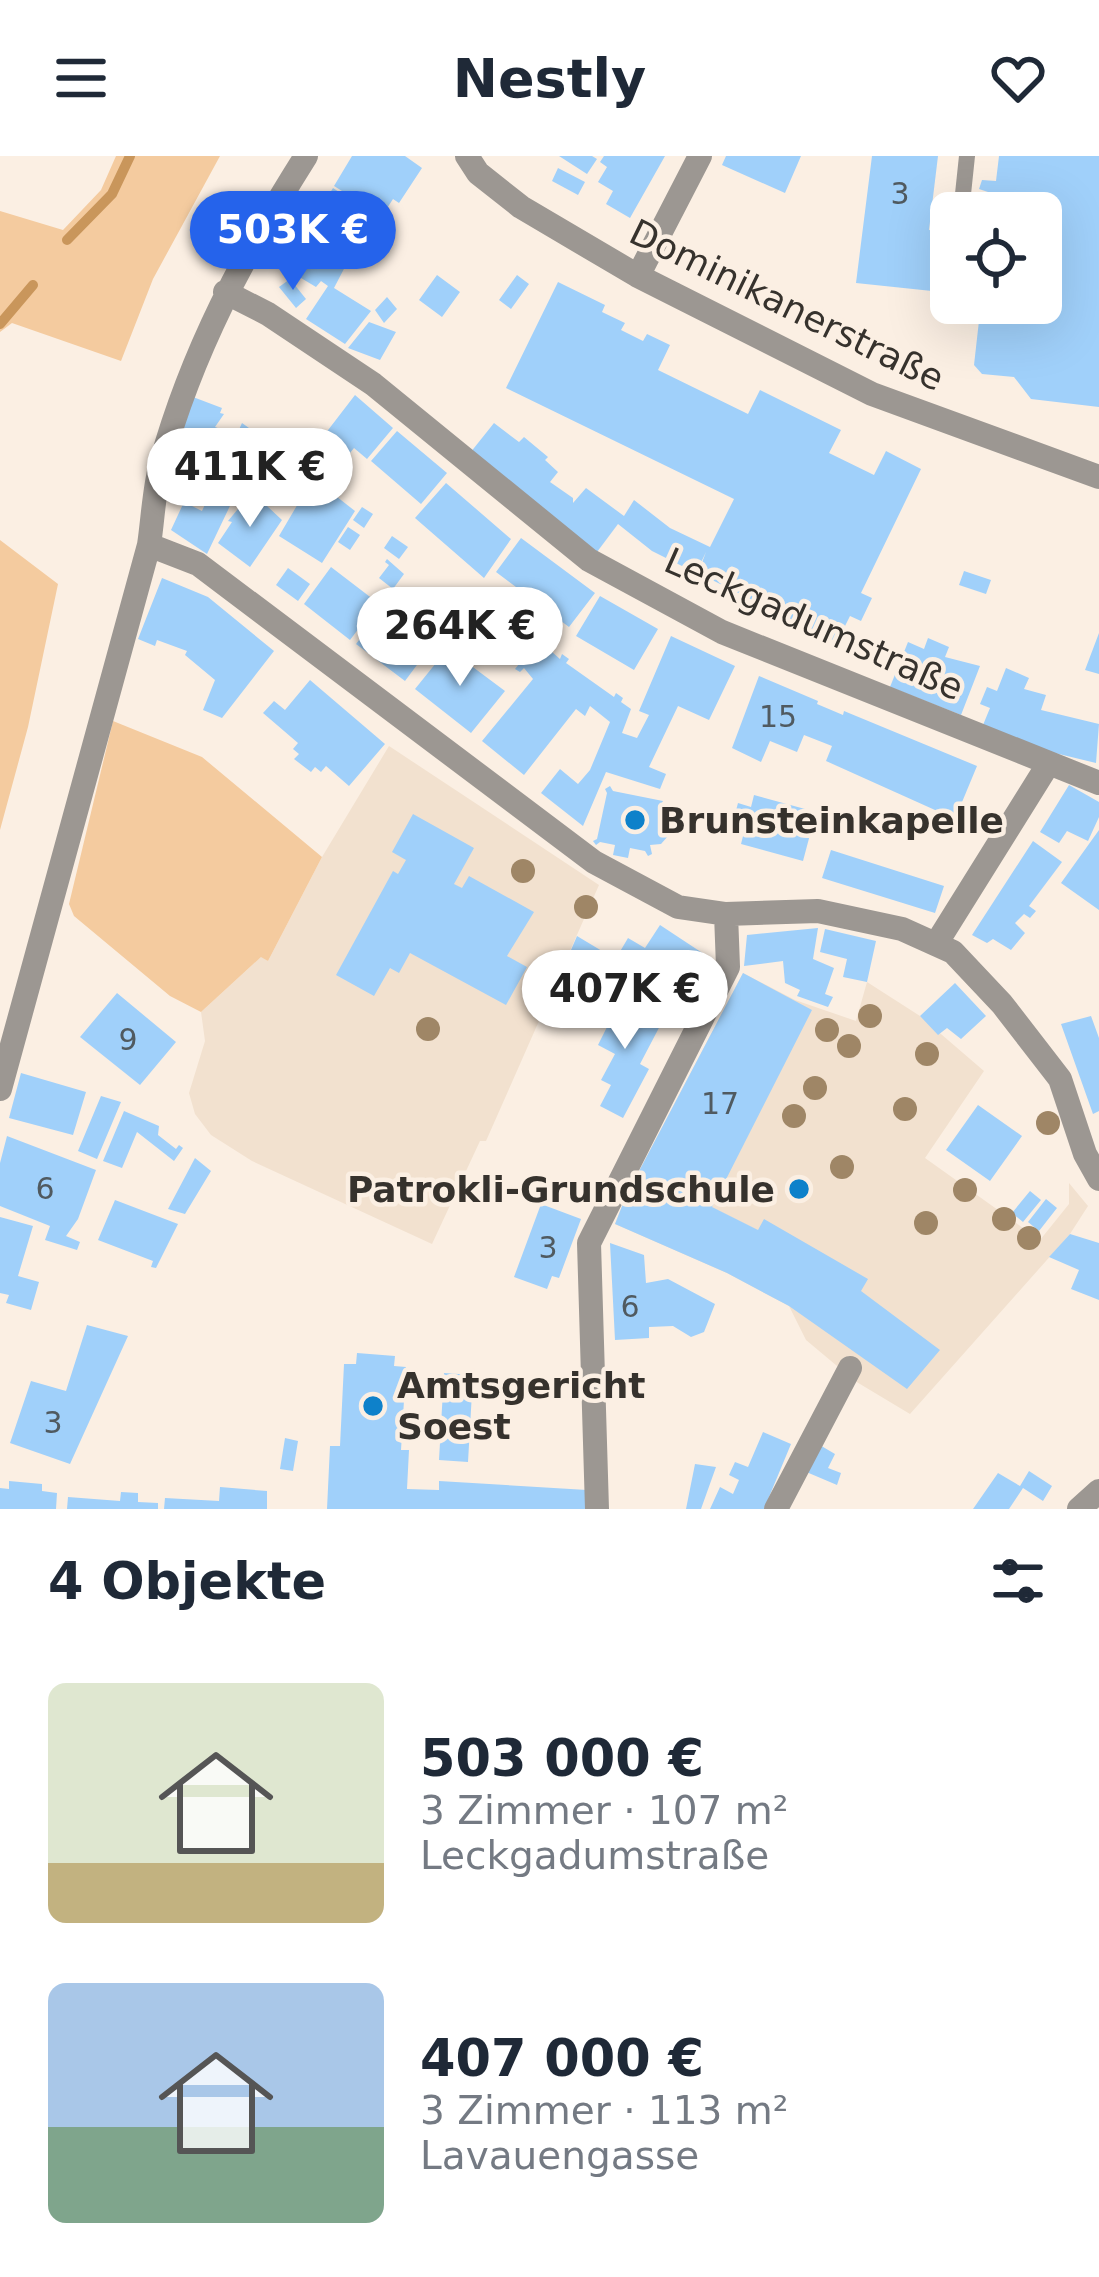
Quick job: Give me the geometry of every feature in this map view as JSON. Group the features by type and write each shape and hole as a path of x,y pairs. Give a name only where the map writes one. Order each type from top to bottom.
{"street":[{"path":"0,1089 149,544 160,466 202,341 225,292 306,156"},
{"name":"Dominikanerstraße","path":"466,156 478,173 521,207 638,276 872,394 1099,477"},
{"path":"638,276 700,156"},
{"name":"Leckgadumstraße","path":"225,292 268,314 373,384 589,560 722,632 1099,783"},
{"path":"149,544 198,564 594,862 678,907 726,914 818,910 902,929 953,952 1060,1079 1085,1154 1099,1179"},
{"path":"936,944 1049,764"},
{"path":"597,1509 590,1243 728,967 726,914"},
{"path":"776,1509 850,1368"},
{"path":"1079,1509 1099,1491"}],"lane":[{"path":"963,192 967,156"}],"shaded area":[{"path":"116,156 220,156 153,279 121,361 12,323 0,332 0,211 63,230 101,190"},
{"path":"0,540 58,584 28,727 0,830"},
{"path":"113,721 202,757 322,857 268,961 261,957 201,1012 170,996 74,916 69,904"},
{"path":"389,746 599,885 486,1141 480,1141 432,1244 252,1161 211,1135 195,1114 189,1093 205,1041 201,1012 262,956 268,961 322,857"},
{"name":"Patrokli-Grundschule","path":"743,973 795,1000 856,1021 867,982 920,1016 984,1071 925,1158 1040,1240 1069,1204 1069,1183 1088,1206 1070,1234 910,1414 855,1381 806,1340 789,1306 615,1224"}],"building":[{"path":"352,156 405,156 422,168 399,203 393,199 382,216 334,186"},
{"path":"559,156 592,156 597,159 587,174"},
{"path":"604,156 665,156 630,218 606,204 613,191 598,182 607,167 600,162"},
{"path":"726,156 801,156 785,193 722,165"},
{"path":"872,156 938,156 930,192 930,291 856,283"},
{"path":"999,156 1099,156 1099,407 1031,399 1014,377 982,374 974,365 979,324 1062,324 1062,192 979,189 982,180 996,181"},
{"path":"558,168 585,182 578,195 552,181"},
{"path":"333,188 380,219 368,238 359,240 334,288 371,311 345,344 306,319 328,286 321,281 316,287 286,269"},
{"path":"437,275 460,292 442,317 419,300"},
{"path":"517,275 529,284 511,309 499,300"},
{"path":"290,279 306,299 296,308 279,287"},
{"path":"558,282 605,305 602,312 625,323 621,330 643,341 647,334 670,345 658,370 748,414 760,390 841,430 829,453 874,475 886,451 921,469 861,593 872,598 861,621 850,616 837,642 698,573 706,552 696,573 652,551 618,524 594,556 470,453 494,423 519,442 524,437 548,457 545,460 558,472 550,482 573,498 573,503 586,488 624,516 634,500 670,528 710,547 734,499 506,388"},
{"path":"387,297 397,309 384,323 375,310"},
{"path":"369,322 396,332 380,360 348,348"},
{"path":"355,395 393,428 367,459 354,448 323,486 355,511 322,563 279,536 299,502 282,490"},
{"path":"193,397 222,408 224,414 215,427 234,434 228,449 182,432"},
{"path":"242,423 290,457 273,483 249,466 207,554 171,530 184,502 202,511"},
{"path":"397,431 447,473 421,504 371,461"},
{"path":"446,483 511,539 484,578 415,518"},
{"path":"252,492 282,520 250,567 218,543 232,522 228,521"},
{"path":"362,507 373,514 364,528 353,520"},
{"path":"348,527 360,535 350,550 338,542"},
{"path":"392,536 408,547 399,559 384,548"},
{"path":"521,538 595,593 569,627 496,572"},
{"path":"387,559 404,574 393,589 379,578 389,565"},
{"path":"331,567 378,603 350,640 304,604"},
{"path":"288,568 310,584 298,601 276,585"},
{"path":"964,571 991,580 986,594 959,585"},
{"path":"162,578 208,597 274,651 222,718 203,710 215,680 185,655 187,651 138,639"},
{"path":"483,592 484,600 496,611 488,620 471,605"},
{"path":"600,596 658,629 634,670 576,636"},
{"path":"391,598 405,608 409,602 426,615 421,620 440,634 405,681 356,644"},
{"path":"1099,633 1099,674 1085,670"},
{"path":"534,636 614,697 616,693 623,698 621,702 631,709 622,733 637,738 649,715 639,711 671,636 735,666 709,720 678,706 649,767 666,774 660,789 606,772 583,826 541,793 560,769 578,784 590,770 610,722 590,706 585,716 576,709 524,775 482,741 533,679 524,668 515,669 519,664 514,660"},
{"path":"457,637 462,642 454,653 505,691 471,733 415,689"},
{"path":"928,638 949,647 945,657 980,666 961,715 890,687 908,642 924,649"},
{"path":"1006,668 1029,678 1024,689 1046,695 1041,710 1099,724 1096,763 1030,747 983,725 990,708 980,704 987,687 997,691"},
{"path":"759,676 843,715 844,711 977,766 955,819 826,761 832,746 804,735 797,752 770,741 761,762 732,748"},
{"path":"310,680 385,744 349,786 326,766 321,772 315,767 311,772 294,759 299,754 293,749 298,743 263,713 274,701 285,710"},
{"path":"1069,785 1099,802 1099,817 1088,841 1067,831 1059,843 1040,832"},
{"name":"Brunsteinkapelle","path":"610,786 613,791 663,801 659,808 672,823 661,844 650,845 652,854 630,848 628,858 613,855 615,845 593,841 605,789"},
{"path":"754,795 816,812 803,861 741,844 744,832 731,829 738,803 751,807"},
{"path":"413,814 474,848 454,884 462,888 469,876 534,912 507,956 527,967 506,1005 410,953 399,973 390,968 374,996 336,975 393,871 398,874 406,860 392,852"},
{"path":"1099,830 1099,910 1061,883"},
{"path":"1033,841 1062,862 1029,906 1036,911 1015,923 1025,933 1011,950 993,939 987,943 972,935"},
{"path":"831,850 944,886 935,913 822,878"},
{"path":"660,925 713,960 687,1000 618,955 628,938 645,948"},
{"path":"818,928 813,959 834,968 825,994 833,997 828,1007 797,996 800,990 785,983 783,961 744,966 747,935"},
{"path":"825,929 876,941 867,982 843,977 847,959 820,952"},
{"path":"577,936 607,954 591,980 565,964"},
{"path":"743,973 812,1010 712,1207 758,1230 764,1219 868,1279 861,1291 940,1350 907,1389 789,1306 615,1224"},
{"path":"955,983 986,1016 961,1039 947,1028 938,1035 920,1016"},
{"path":"117,993 176,1042 140,1085 80,1037"},
{"path":"610,994 662,1022 640,1064 649,1069 623,1118 600,1106 611,1085 601,1080 615,1054 598,1045 608,1025 597,1019"},
{"path":"1091,1016 1099,1038 1099,1111 1093,1114 1061,1024"},
{"path":"21,1073 86,1092 73,1135 9,1118"},
{"path":"101,1096 121,1102 97,1159 78,1151"},
{"path":"978,1105 1022,1136 990,1181 946,1150"},
{"path":"124,1111 159,1126 158,1135 176,1149 183,1148 174,1161 137,1132 122,1168 103,1161"},
{"path":"7,1136 96,1170 78,1219 66,1236 80,1242 77,1250 45,1240 50,1226 0,1206 0,1163"},
{"path":"195,1158 211,1171 185,1214 168,1209"},
{"path":"1030,1191 1041,1200 1023,1222 1012,1213"},
{"path":"1046,1199 1057,1208 1039,1231 1028,1222"},
{"path":"115,1200 178,1224 156,1268 151,1267 153,1261 98,1240"},
{"path":"541,1204 581,1219 559,1278 552,1276 547,1289 514,1277"},
{"path":"0,1217 33,1226 18,1276 39,1282 31,1310 6,1303 9,1295 0,1293"},
{"path":"1070,1234 1099,1243 1099,1300 1071,1289 1079,1270 1049,1257"},
{"path":"610,1243 644,1255 646,1283 668,1279 715,1304 704,1332 691,1337 673,1326 649,1327 649,1338 615,1340"},
{"path":"87,1325 128,1336 70,1464 10,1443 31,1381 66,1391"},
{"name":"Amtsgericht Soest","path":"357,1353 395,1356 394,1366 406,1367 401,1450 409,1450 407,1489 439,1490 439,1481 587,1490 586,1509 327,1509 330,1446 340,1446 344,1364 356,1364"},
{"path":"444,1373 473,1375 468,1462 439,1460"},
{"path":"763,1432 791,1444 764,1509 710,1509 720,1487 733,1494 739,1480 729,1475 735,1462 748,1467"},
{"path":"285,1438 298,1441 293,1471 280,1469"},
{"path":"818,1444 835,1454 828,1468 841,1473 837,1485 804,1471"},
{"path":"695,1464 716,1467 701,1509 686,1509"},
{"path":"1029,1471 1052,1486 1043,1501 1023,1488 1009,1509 973,1509 998,1473 1020,1486"},
{"path":"9,1481 42,1484 42,1491 57,1493 56,1509 0,1509 0,1488 9,1489"},
{"path":"220,1487 267,1491 267,1509 164,1509 165,1498 219,1501"},
{"path":"121,1492 138,1493 138,1502 158,1503 158,1509 67,1509 68,1497 120,1501"}],"waterway":[{"path":"67,240 112,194 130,156"},
{"path":"0,324 33,285"}],"place":[{"name":"Brunsteinkapelle","path":"635,820"},
{"name":"Patrokli-Grundschule","path":"799,1189"},
{"name":"Amtsgericht Soest","path":"373,1406"}]}
